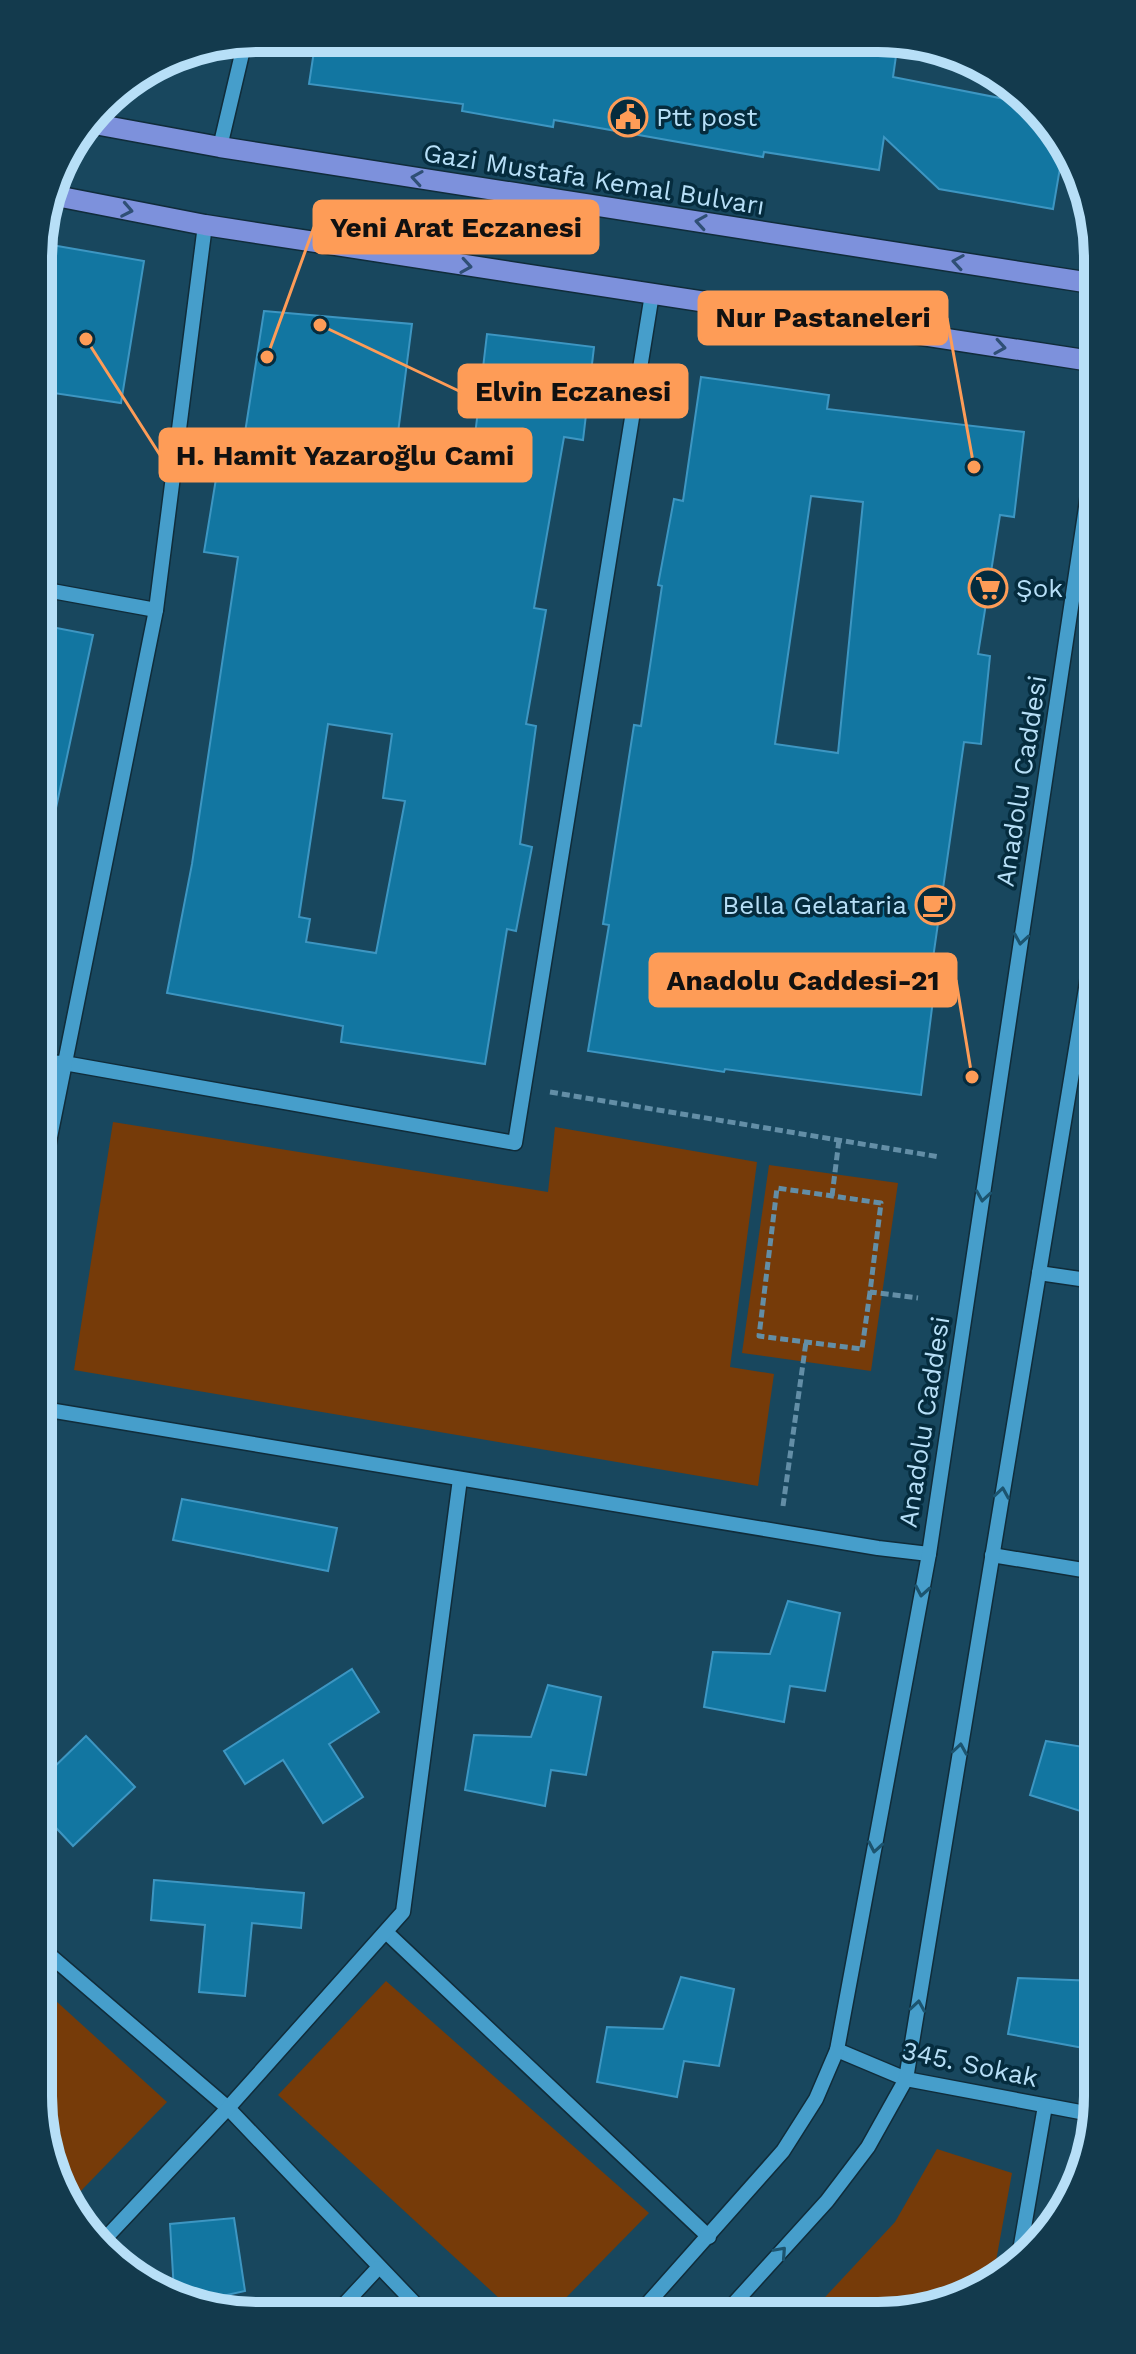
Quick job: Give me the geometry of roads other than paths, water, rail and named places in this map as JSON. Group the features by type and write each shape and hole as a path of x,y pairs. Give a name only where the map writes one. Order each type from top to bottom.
{"main road":[{"name":"Gazi Mustafa Kemal Bulvarı","path":"101,125 220,147 1084,282"},
{"path":"62,197 205,225 1084,360"}],"street":[{"path":"220,147 242,53"},
{"path":"52,1125 156,610 205,225"},
{"path":"52,1062 515,1143 652,294"},
{"name":"Anadolu Caddesi","path":"649,2302 783,2151 816,2099 837,2050 929,1554 1084,521"},
{"path":"52,591 156,610"},
{"path":"735,2302 827,2201 868,2147 906,2079 1084,1000"},
{"path":"1039,1273 1084,1280"},
{"path":"52,1411 929,1554"},
{"path":"107,2236 228,2108 403,1912 460,1479"},
{"path":"992,1555 1084,1570"},
{"path":"386,1932 709,2237"},
{"path":"52,1957 228,2108 413,2302"},
{"name":"345. Sokak","path":"837,2050 906,2079 1083,2113"},
{"path":"1021,2244 1045,2106"},
{"path":"346,2302 378,2268"}],"place":[{"name":"Ptt post","path":"628,117"},
{"name":"Elvin Eczanesi","path":"320,325"},
{"name":"H. Hamit Yazaroğlu Cami","path":"86,339"},
{"name":"Yeni Arat Eczanesi","path":"267,357"},
{"name":"Nur Pastaneleri","path":"974,467"},
{"name":"Şok","path":"988,588"},
{"name":"Bella Gelataria","path":"935,905"},
{"name":"Anadolu Caddesi-21","path":"972,1077"}]}
